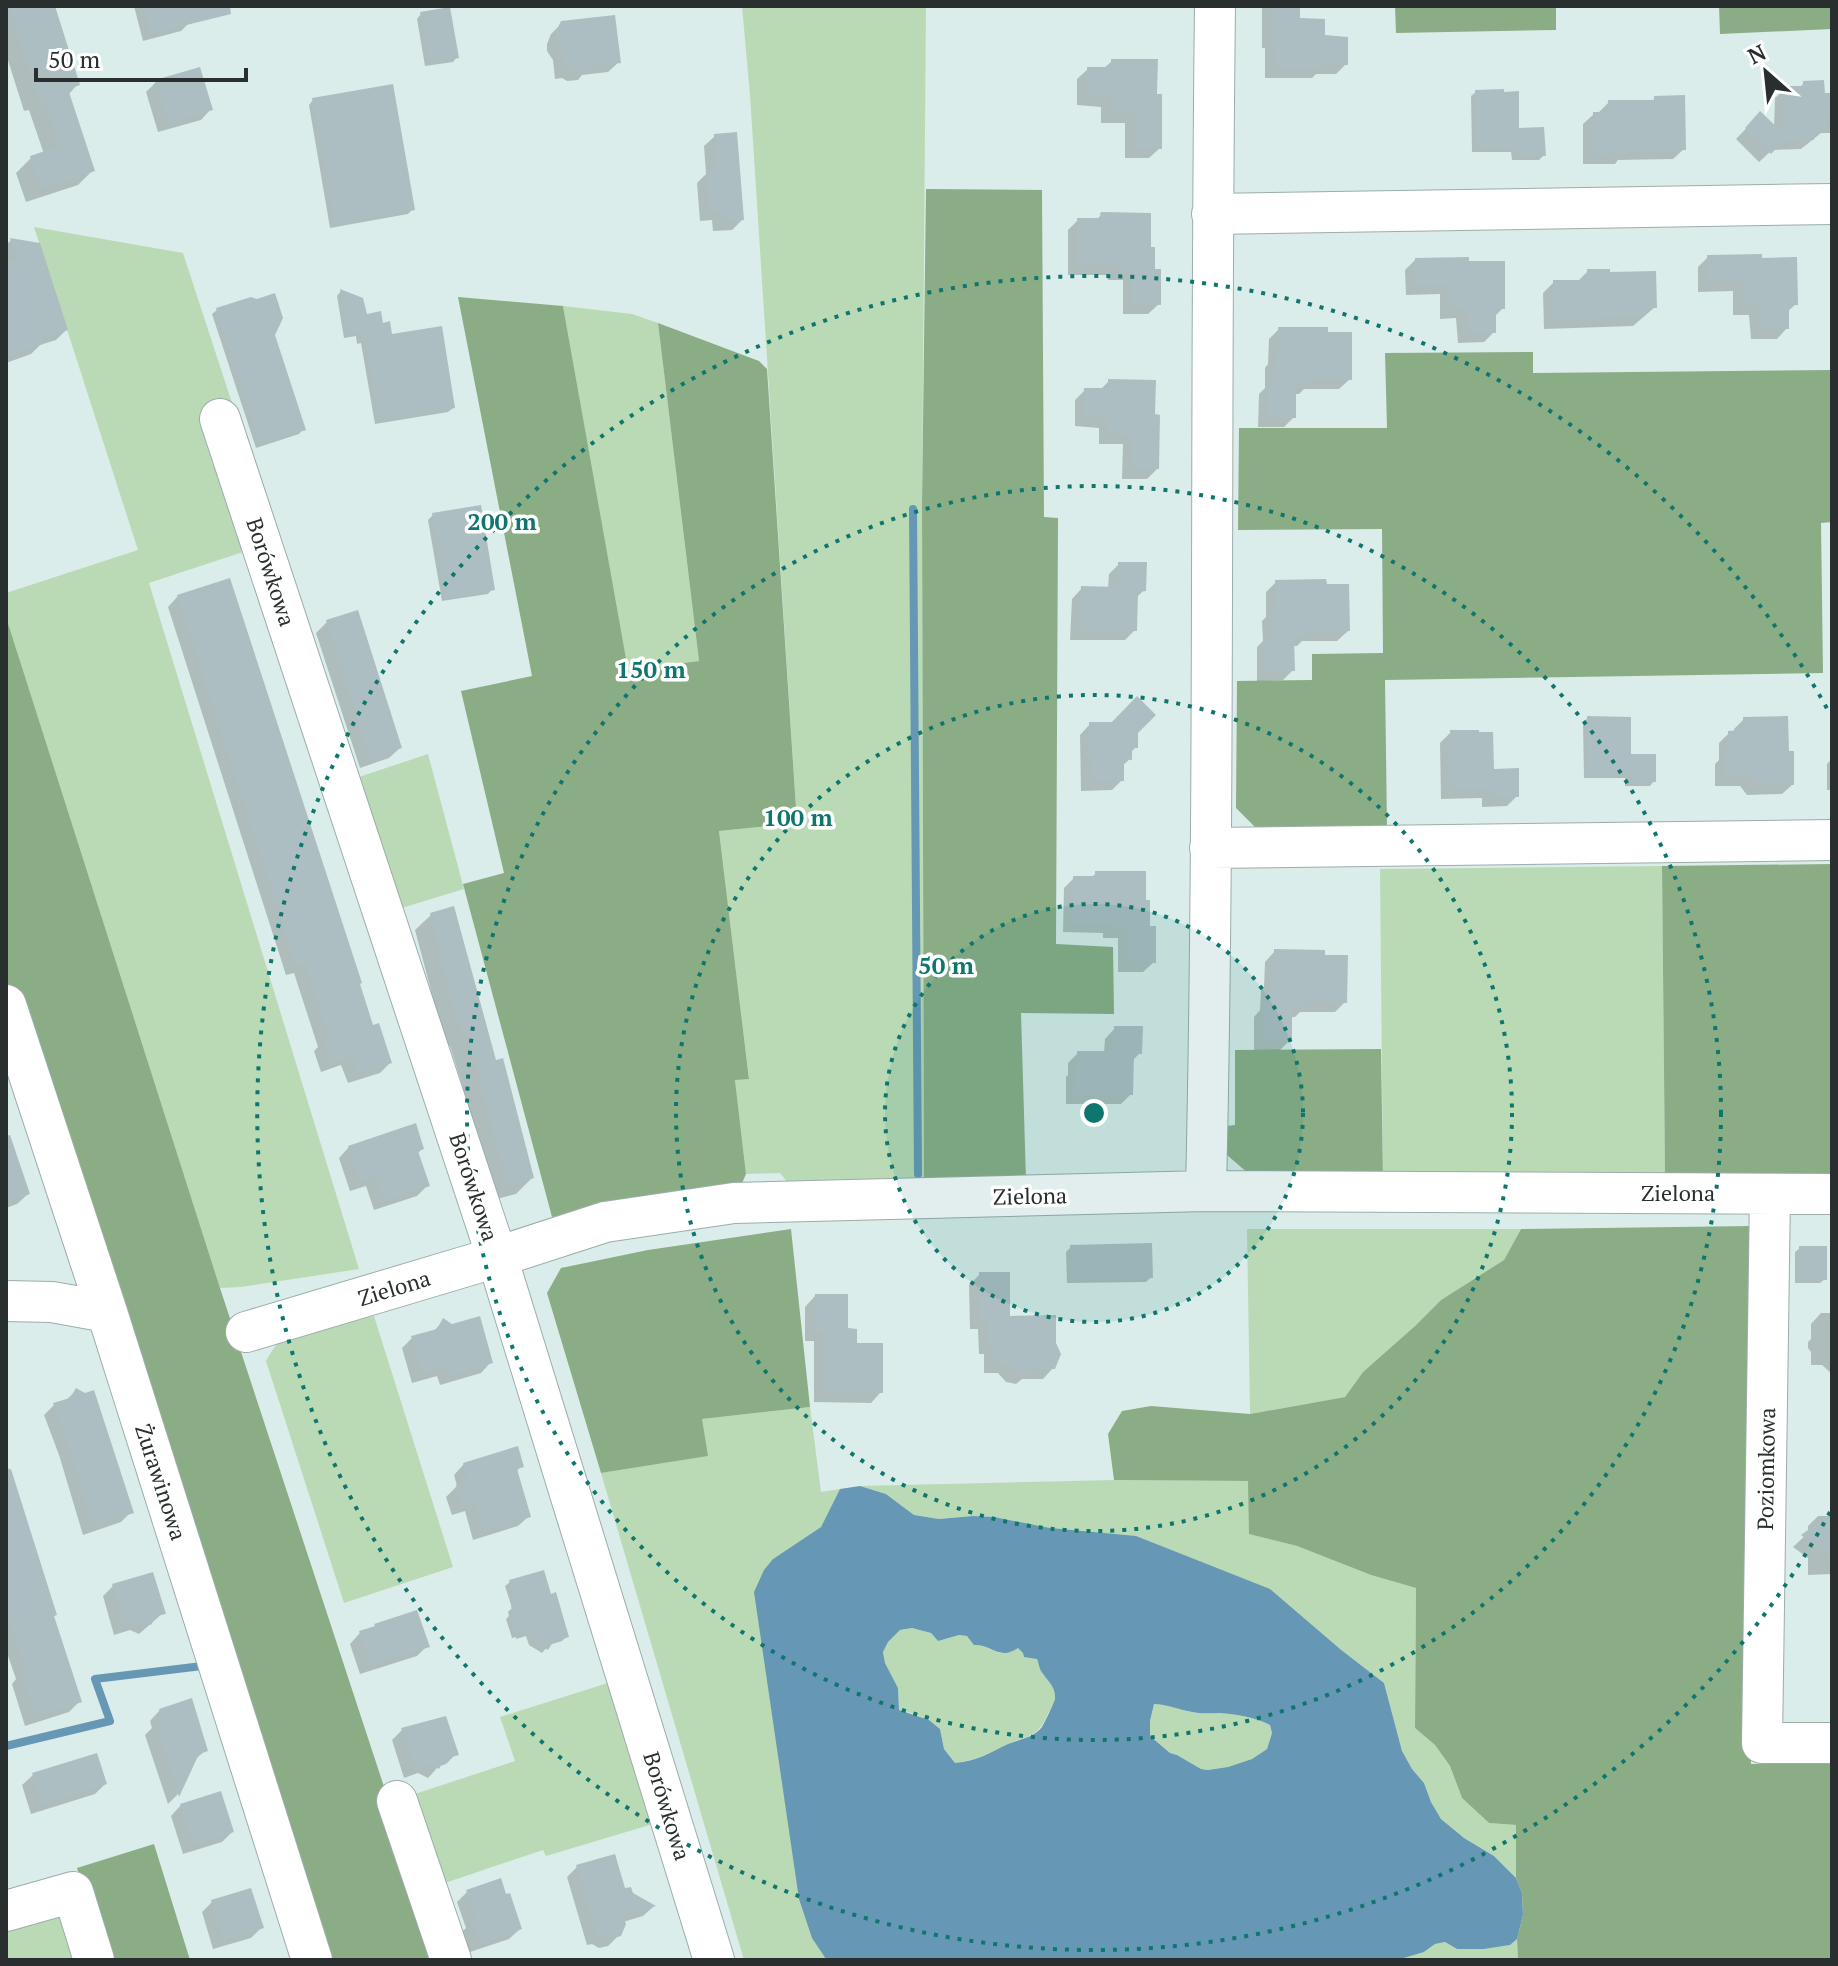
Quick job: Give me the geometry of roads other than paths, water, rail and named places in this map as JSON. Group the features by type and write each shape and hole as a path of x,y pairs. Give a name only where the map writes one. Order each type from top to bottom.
{"street":[{"path":"1206,1191 1215,6"},
{"path":"1212,214 1832,204"},
{"name":"Borówkowa","path":"220,419 497,1257 714,1960"},
{"path":"1210,848 1832,840"},
{"name":"Żurawinowa","path":"6,1005 107,1312 312,1960"},
{"name":"Zielona","path":"246,1332 605,1222 734,1203 1206,1191 1832,1194"},
{"name":"Poziomkowa","path":"1770,1194 1762,1743 1832,1743"},
{"path":"6,1301 52,1302 107,1312"},
{"path":"397,1801 451,1960"},
{"path":"6,1911 73,1892 94,1960"}],"water":[{"path":"860,1486 886,1494 914,1515 939,1519 994,1517 1050,1528 1136,1536 1270,1589 1384,1683 1402,1751 1424,1783 1441,1819 1464,1838 1494,1856 1516,1878 1522,1893 1523,1915 1517,1939 1510,1945 1484,1949 1457,1949 1445,1942 1397,1960 826,1959 812,1938 799,1899 754,1592 773,1559 821,1527 840,1489","holes":["912,1628 931,1633 938,1641 967,1636 974,1645 1006,1653 1018,1648 1024,1657 1037,1659 1055,1694 1042,1727 1030,1736 983,1756 955,1763 944,1749 940,1729 929,1720 899,1710 898,1688 883,1652 900,1630","1154,1704 1195,1713 1239,1715 1264,1722 1270,1725 1272,1733 1267,1749 1252,1759 1228,1767 1201,1769 1170,1753 1150,1736"]}],"waterway":[{"path":"913,509 918,1174"},
{"path":"6,1746 110,1721 95,1679 202,1666"}]}
